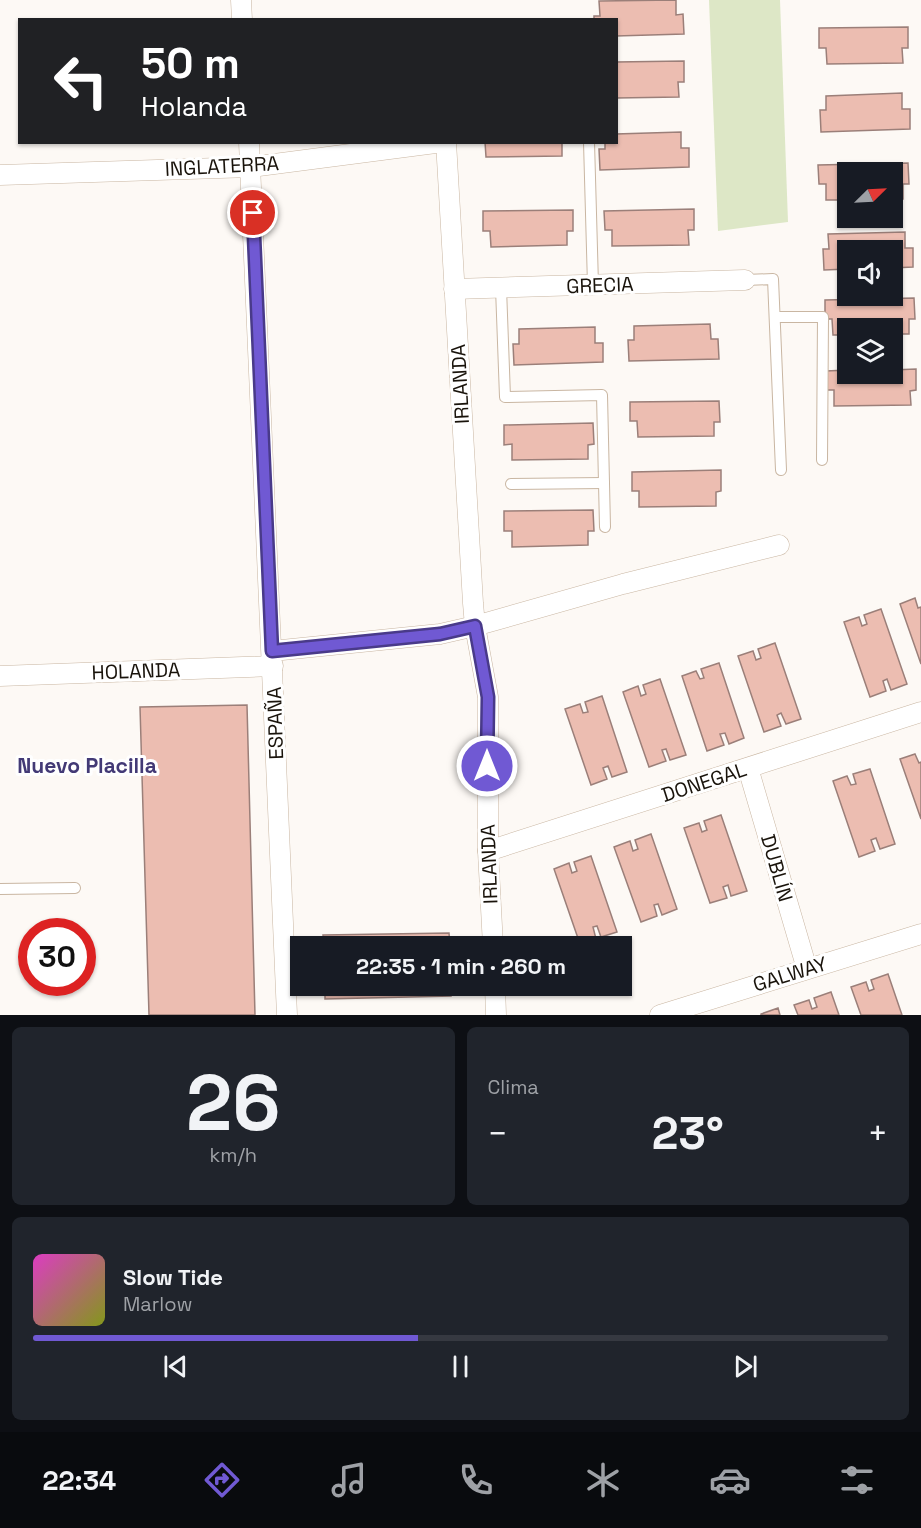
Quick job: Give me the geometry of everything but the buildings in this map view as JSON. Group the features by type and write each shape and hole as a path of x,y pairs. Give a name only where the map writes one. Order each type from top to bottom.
{"street":[{"path":"241,0 242,18"},
{"name":"ESPAÑA","path":"249,144 287,1015"},
{"name":"INGLATERRA","path":"0,175 250,167 428,144"},
{"name":"IRLANDA","path":"444,144 475,626 488,697 488,851 492,936"},
{"name":"GRECIA","path":"454,289 745,280"},
{"name":"HOLANDA","path":"0,676 272,658 440,634 623,584 779,546"},
{"name":"DONEGAL","path":"488,851 921,712"},
{"name":"DUBLÍN","path":"748,768 807,969"},
{"name":"GALWAY","path":"660,1015 921,934"},
{"path":"495,996 496,1015"}],"lane":[{"path":"589,144 593,285"},
{"path":"745,280 773,279 781,470"},
{"path":"501,288 505,397 602,395 605,527"},
{"path":"775,317 823,317 822,460"},
{"path":"511,484 604,483"},
{"path":"0,889 75,888"}],"green space":[{"path":"709,0 780,0 788,222 718,231"}],"district":[{"name":"Nuevo Placilla","path":"87,765"}],"route":[{"path":"253,213 272,651 440,634 475,626 488,697 487,766"}]}
